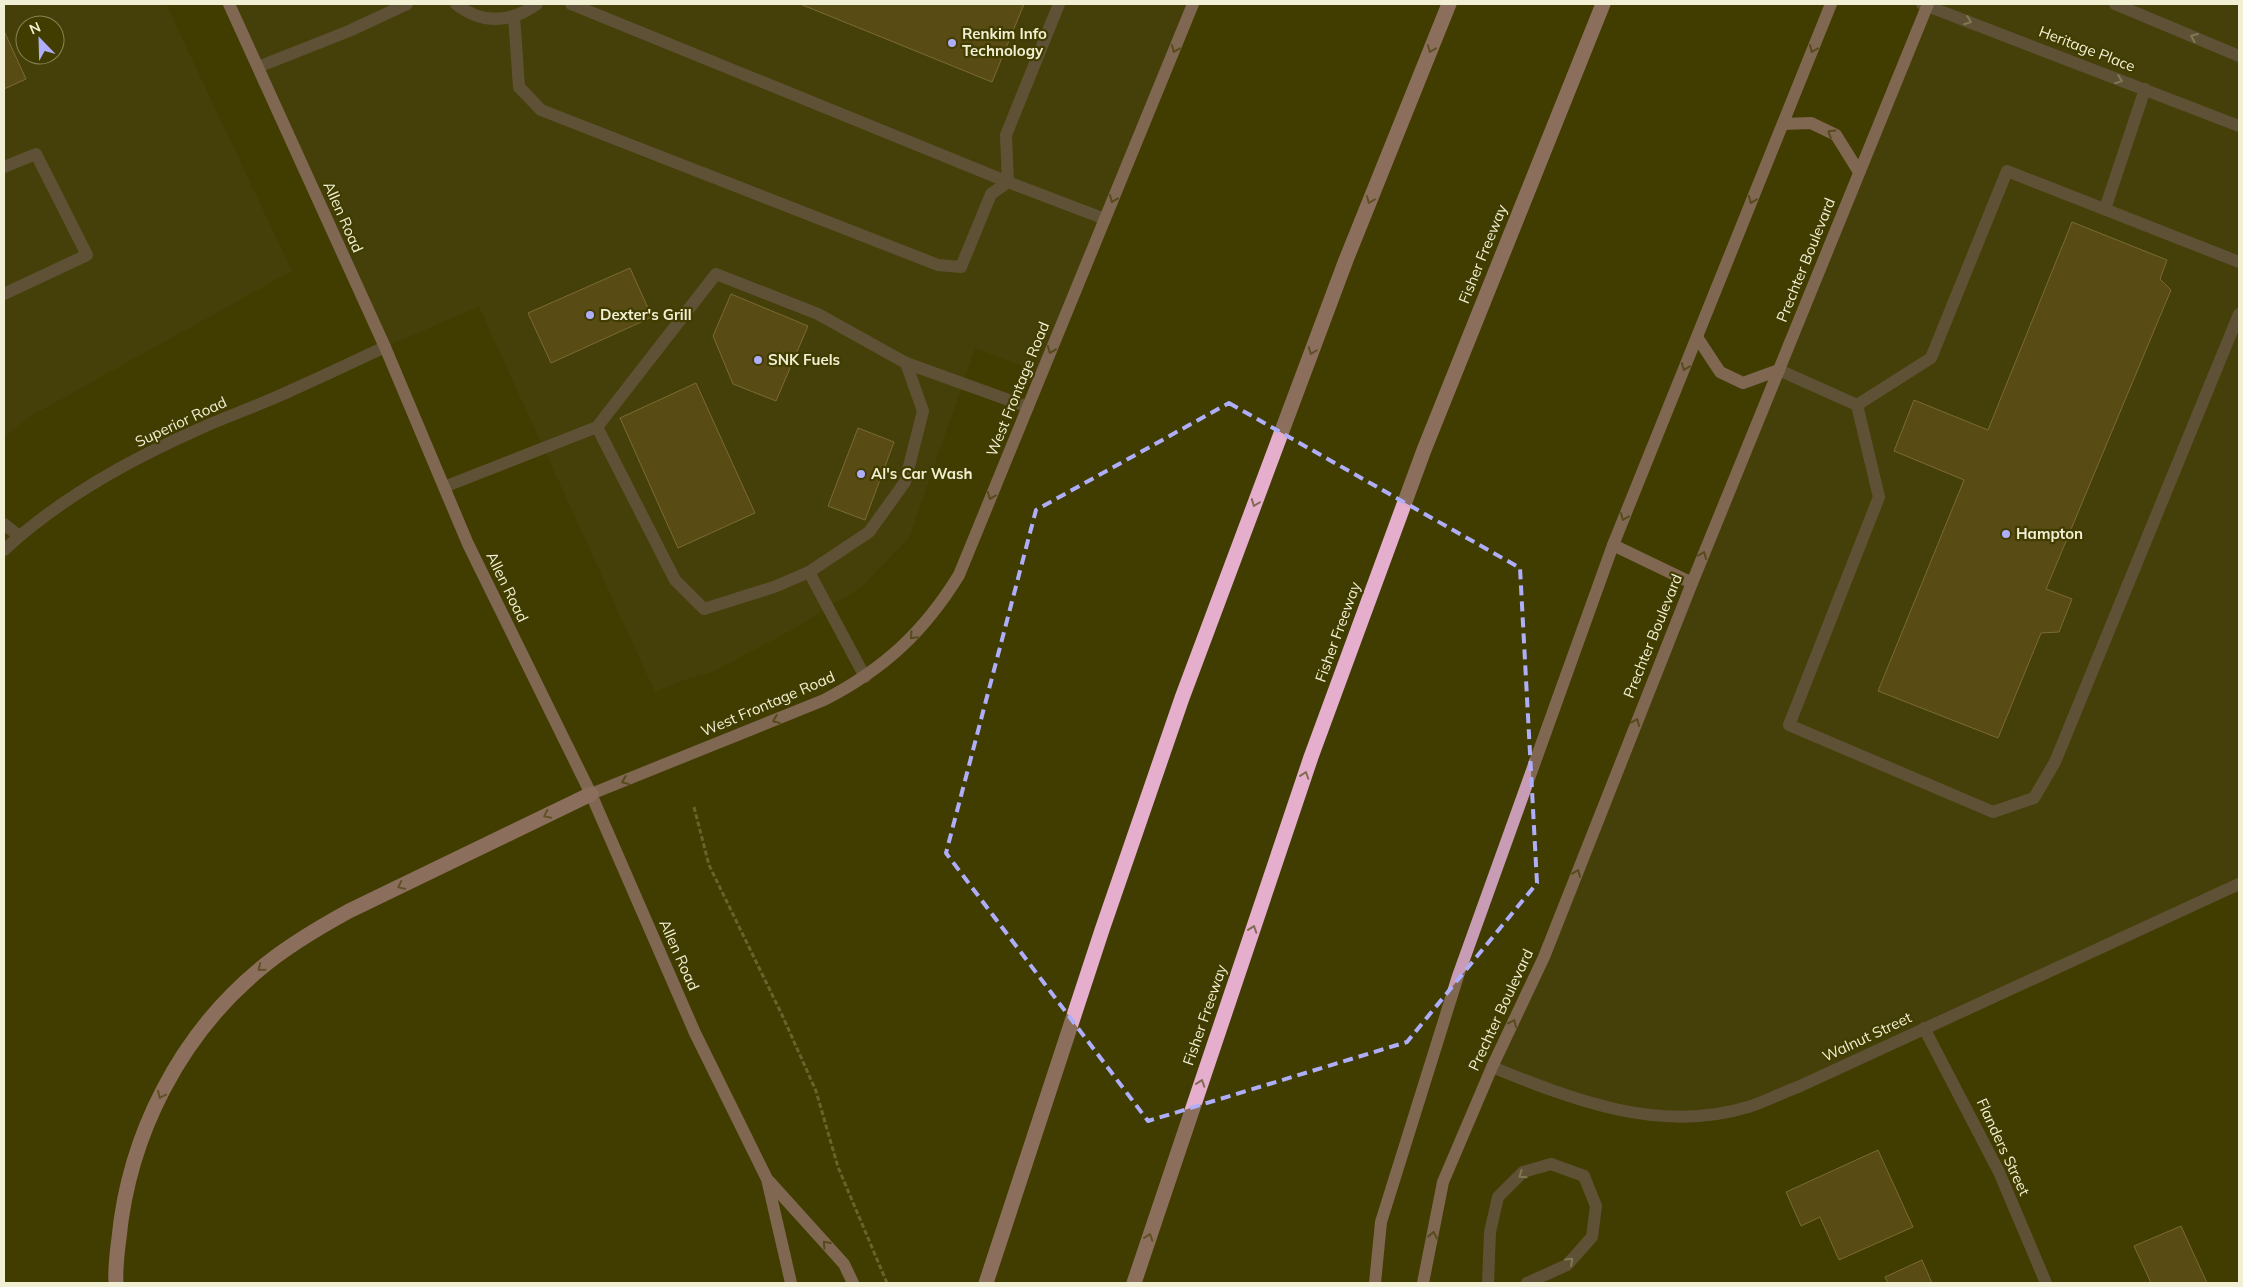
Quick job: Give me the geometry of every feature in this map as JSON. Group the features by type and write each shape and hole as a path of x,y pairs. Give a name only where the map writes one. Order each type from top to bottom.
{"highway":[{"path":"986,1283 1102,930 1182,698 1346,260 1450,4"},
{"name":"Fisher Freeway","path":"1134,1283 1311,757 1424,450 1603,4"},
{"path":"116,1283 121,1211 130,1172 142,1136 170,1077 190,1045 213,1016 260,969 313,931 349,910 591,794"}],"main road":[{"name":"Allen Road","path":"229,4 385,347 468,544 591,794 695,1033 767,1179 791,1283"},
{"name":"West Frontage Road","path":"591,794 824,700 865,677 889,659 913,637 942,603 955,582 1193,4"},
{"path":"1374,1283 1381,1222 1458,976 1613,545 1831,4"},
{"name":"Prechter Boulevard","path":"1423,1283 1443,1182 1492,1067 1544,957 1692,583 1860,172 1926,4"},
{"path":"1783,124 1811,123 1836,135 1860,172"},
{"path":"1697,337 1720,372 1743,384 1779,370"},
{"path":"1613,545 1692,583"},
{"name":"Allen Road","path":"767,1179 844,1264 853,1283"}],"street":[{"path":"258,67 349,31 407,4"},
{"path":"456,4 466,11 485,19 505,19 524,14 537,4"},
{"path":"571,4 1008,182 1105,218"},
{"path":"1008,182 1006,135 1059,4"},
{"name":"Heritage Place","path":"1926,4 2239,126"},
{"path":"2115,4 2239,56"},
{"path":"514,16 519,87 541,110 938,266 961,267 991,194 1008,182"},
{"path":"2105,209 2145,89"},
{"path":"4,167 36,154 87,256 4,294"},
{"path":"1857,405 1931,358 2007,171 2239,262"},
{"path":"444,487 596,427 716,274 818,314 906,363 1028,407"},
{"path":"1857,405 1879,497 1789,726 1993,812 2034,798 2055,762 2239,314"},
{"name":"Superior Road","path":"4,550 19,536 74,497 125,466 196,430 266,402 385,347"},
{"path":"596,427 676,580 704,609 774,587 809,572 869,532 905,482 923,410 906,363"},
{"path":"1779,370 1857,405"},
{"path":"4,524 19,536"},
{"path":"809,572 865,677"},
{"name":"Walnut Street","path":"1492,1067 1549,1090 1627,1113 1670,1117 1714,1114 1748,1107 1790,1090 2239,884"},
{"name":"Flanders Street","path":"1924,1028 1999,1172 2046,1283"},
{"path":"1488,1283 1490,1232 1498,1197 1524,1172 1551,1164 1584,1176 1596,1206 1592,1237 1567,1265 1527,1283"}],"path":[{"path":"694,807 710,865 809,1076 838,1167 887,1283"}],"highlighted area":[{"path":"1229,403 1520,568 1537,883 1407,1042 1148,1121 946,853 1036,510"}],"shaded area":[{"path":"4,4 166,4 292,271 29,417 4,438"},
{"path":"229,4 1193,4 1042,374 947,337 975,349 909,538 860,588 792,630 710,673 689,678 655,692 479,307 497,299 385,347"},
{"path":"1928,4 2239,4 2239,884 1798,1087 1714,1114 1627,1113 1492,1067"}],"building":[{"name":"Renkim Info Technology","path":"800,4 1024,4 992,82"},
{"path":"4,31 15,55 15,65 20,65 26,79 4,89"},
{"name":"Hampton","path":"2072,222 2167,260 2160,279 2171,290 2046,589 2072,599 2059,632 2041,633 1998,738 1878,691 1964,480 1894,451 1914,400 1988,430"},
{"name":"Dexter's Grill","path":"630,268 652,317 551,363 528,313"},
{"name":"SNK Fuels","path":"731,294 808,326 776,401 733,384 713,336"},
{"path":"696,383 755,513 678,548 620,418"},
{"name":"Al's Car Wash","path":"858,428 894,442 865,520 828,506"},
{"path":"1878,1150 1913,1227 1839,1260 1820,1217 1801,1226 1786,1192"},
{"path":"2181,1226 2207,1283 2151,1283 2134,1246"},
{"path":"1922,1260 1932,1283 1888,1283 1885,1277"}],"place":[{"name":"Renkim Info Technology","path":"952,43"},
{"name":"Dexter's Grill","path":"590,315"},
{"name":"SNK Fuels","path":"758,360"},
{"name":"Al's Car Wash","path":"861,474"},
{"name":"Hampton","path":"2006,534"}]}
